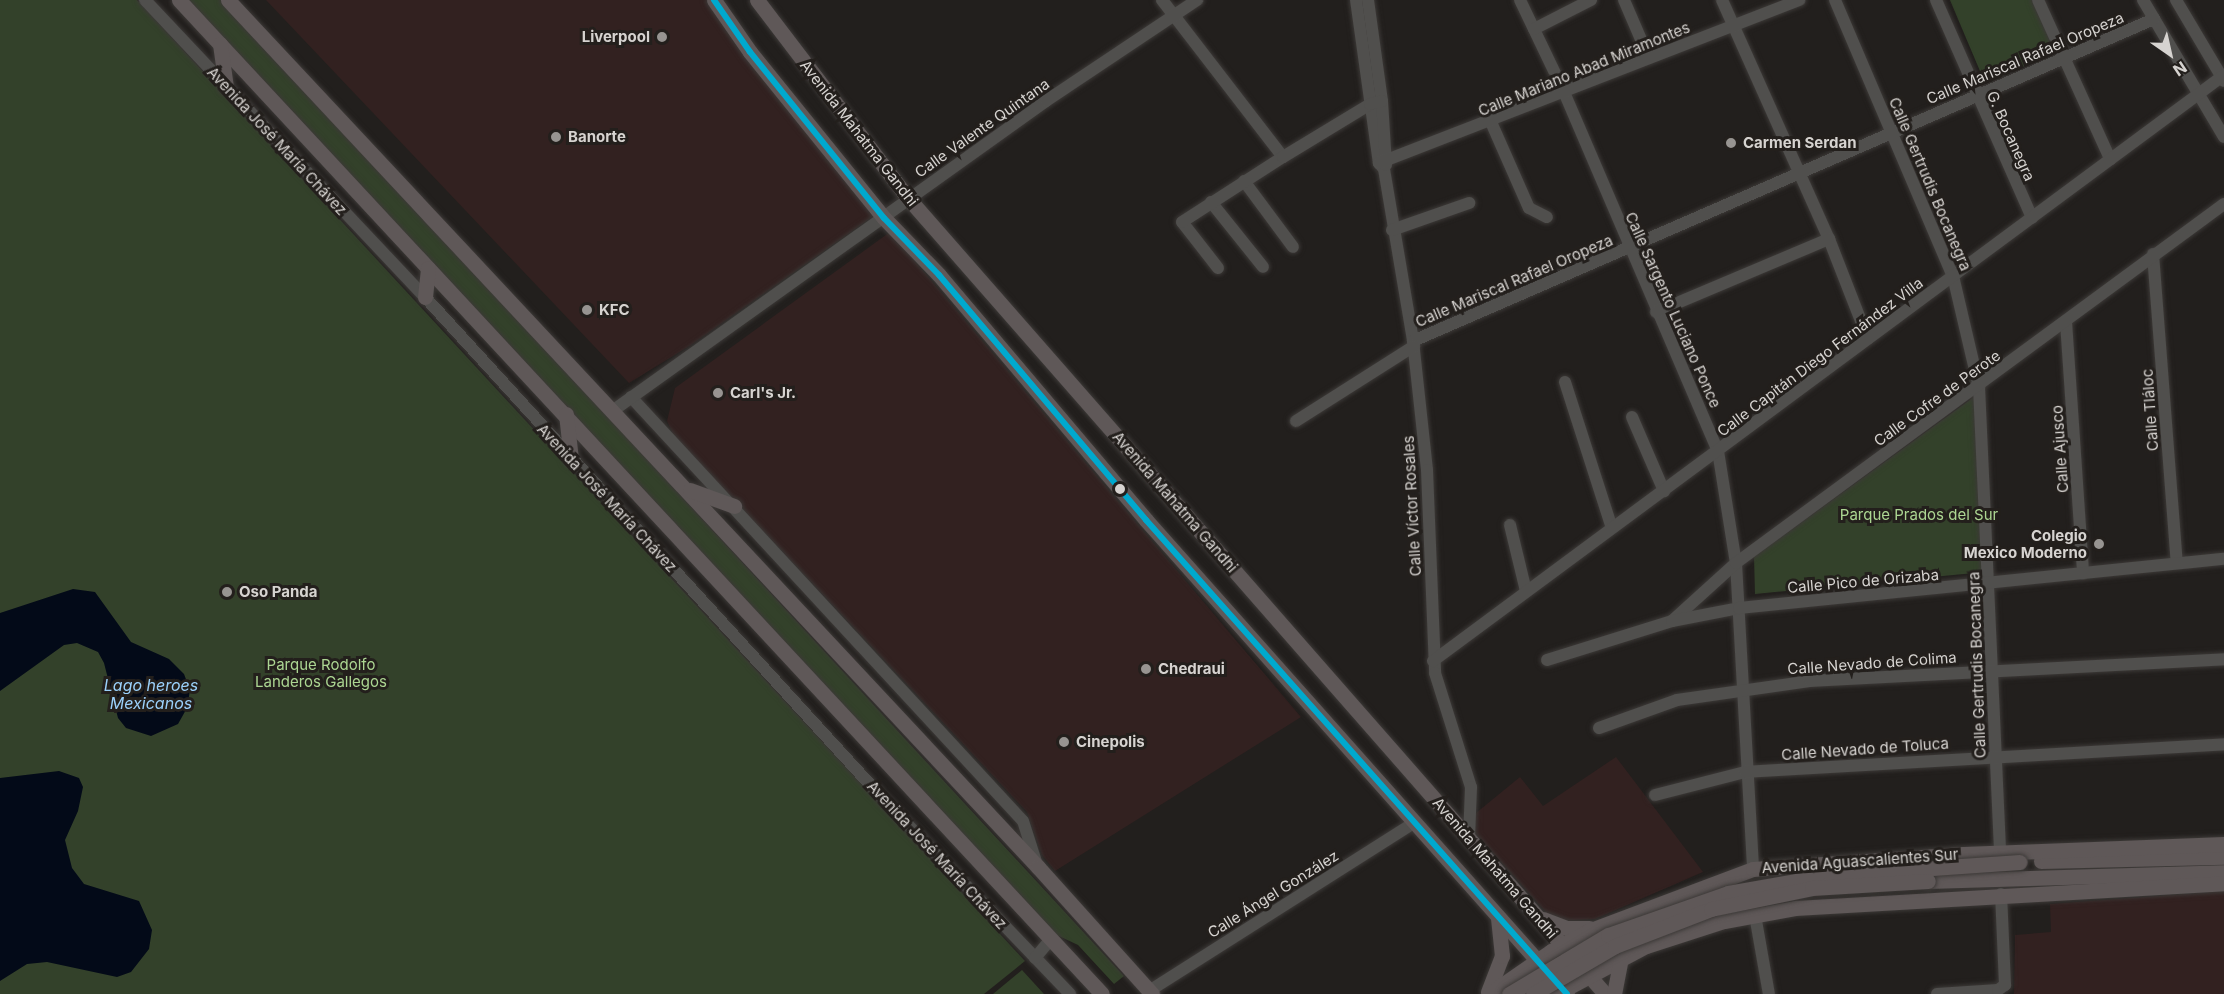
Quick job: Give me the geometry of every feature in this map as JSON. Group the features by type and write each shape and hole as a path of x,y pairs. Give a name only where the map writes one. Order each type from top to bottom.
{"main road":[{"name":"Avenida José María Chávez","path":"179,0 1095,986"},
{"path":"228,0 1038,867 1147,993"},
{"name":"Avenida Mahatma Gandhi","path":"714,0 750,52 884,218 939,275 1041,400 1414,823 1494,910 1562,992"},
{"name":"Avenida Mahatma Gandhi","path":"757,0 908,198 1605,994"},
{"path":"220,44 226,87"},
{"path":"425,297 428,268"},
{"path":"566,414 571,459"},
{"path":"676,481 705,498 734,506"},
{"name":"Avenida Aguascalientes Sur","path":"1488,994 1537,960 1588,931 1753,869 2000,853 2224,844"},
{"name":"Avenida Aguascalientes Sur","path":"1509,994 1608,935 1708,898 1778,882 1971,864 2224,857"},
{"name":"Avenida Aguascalientes Sur","path":"1533,994 1616,946 1712,909 1812,888 1956,879 2224,872"},
{"path":"1562,992 1621,958 1724,921 1755,915 1824,904 2224,884"},
{"path":"1488,994 1500,968 1503,946 1502,927 1494,910"},
{"path":"1533,911 1567,928 1587,929 1606,923"},
{"path":"1588,931 1582,944 1586,956 1605,966"},
{"path":"1614,994 1621,958"},
{"path":"1095,986 1111,994"}],"street":[{"name":"Avenida José María Chávez","path":"145,0 425,297 571,459 1070,994"},
{"path":"1162,0 1283,156"},
{"name":"Calle Valente Quintana","path":"611,412 884,218 908,198 1197,0"},
{"name":"Calle Víctor Rosales","path":"1356,0 1376,103"},
{"name":"Calle Víctor Rosales","path":"1368,0 1376,103 1392,230 1413,343 1428,470 1434,661 1471,787 1469,838"},
{"path":"1534,29 1591,0"},
{"path":"1624,0 1648,58"},
{"path":"1722,0 1829,239 1868,339"},
{"name":"Calle Mariano Abad Miramontes","path":"1384,164 1799,0"},
{"name":"Calle Gertrudis Bocanegra","path":"1835,0 1953,276 1979,387 2000,853"},
{"name":"G. Bocanegra","path":"1936,0 2032,218"},
{"path":"2038,0 2110,159"},
{"path":"2143,0 2224,137"},
{"path":"2176,0 2223,78"},
{"name":"Calle Sargento Luciano Ponce","path":"1525,2 1534,29 1564,93 1718,452 1737,563 1745,772 1753,869"},
{"name":"Calle Mariscal Rafael Oropeza","path":"1296,421 1413,343 2154,19"},
{"name":"Calle Capitán Diego Fernández Villa","path":"1434,661 2110,159 2223,78"},
{"path":"1218,268 1182,222 1283,156 1376,103"},
{"path":"1491,122 1529,207 1547,217"},
{"path":"1244,182 1293,247"},
{"path":"1212,202 1263,267"},
{"path":"1392,230 1469,202"},
{"name":"Calle Cofre de Perote","path":"1672,621 1737,563 1979,387 2153,254 2224,204"},
{"path":"1656,312 1829,239"},
{"name":"Calle Tláloc","path":"2153,254 2177,563"},
{"name":"Calle Ajusco","path":"2066,322 2083,573"},
{"path":"1565,382 1612,528"},
{"path":"631,398 734,506 1023,821 1038,867"},
{"path":"1632,417 1664,491"},
{"path":"1509,525 1526,591"},
{"name":"Calle Pico de Orizaba","path":"1547,660 1672,621 1739,608 1989,585 2224,559"},
{"name":"Calle Nevado de Colima","path":"1599,728 1677,700 1810,681 2224,659"},
{"name":"Calle Nevado de Toluca","path":"1655,795 1745,772 1996,755 2224,744"},
{"name":"Calle Ángel González","path":"1147,993 1414,823"},
{"path":"1937,994 1998,990 2006,985 2001,894"},
{"path":"1755,915 1769,994"},
{"path":"1035,957 1051,939"},
{"path":"1070,994 1095,986"}],"shaded area":[{"path":"266,0 719,0 879,212 691,345 629,383"},
{"name":"Chedraui","path":"890,232 1301,717 1055,871 1042,855 1027,812 674,436 667,421 675,388"},
{"path":"1616,757 1703,872 1595,919 1554,921 1465,822 1520,777 1543,806"},
{"path":"2224,891 2224,994 2014,994 2015,935 2051,932 2050,904"}],"green space":[{"name":"Parque Rodolfo Landeros Gallegos","path":"0,0 137,0 1025,961 984,994 0,994"},
{"path":"184,0 223,0 1124,976 1114,984 1078,945 1046,930"},
{"path":"1950,0 2032,0 2056,53 1985,83"},
{"name":"Parque Prados del Sur","path":"1978,394 1985,572 1755,594 1754,557"},
{"path":"1022,970 1044,994 993,994"}],"water":[{"name":"Lago heroes Mexicanos","path":"73,589 95,592 131,642 169,659 184,674 190,690 187,708 178,724 151,736 126,728 118,718 104,663 98,652 77,643 64,645 0,691 0,613"},
{"path":"59,771 79,778 83,787 78,811 65,840 72,868 84,884 139,901 152,930 149,949 131,972 117,977 47,962 27,964 0,981 0,778"}],"transit line":[{"path":"714,0 750,52 884,218 939,275 1146,520 1567,994"}],"place":[{"name":"Liverpool","path":"662,37"},
{"name":"Banorte","path":"556,137"},
{"name":"Carmen Serdan","path":"1731,143"},
{"name":"KFC","path":"587,310"},
{"name":"Carl's Jr.","path":"718,393"},
{"name":"Colegio Mexico Moderno","path":"2099,544"},
{"name":"Oso Panda","path":"227,592"},
{"name":"Chedraui","path":"1146,669"},
{"name":"Cinepolis","path":"1064,742"}]}
